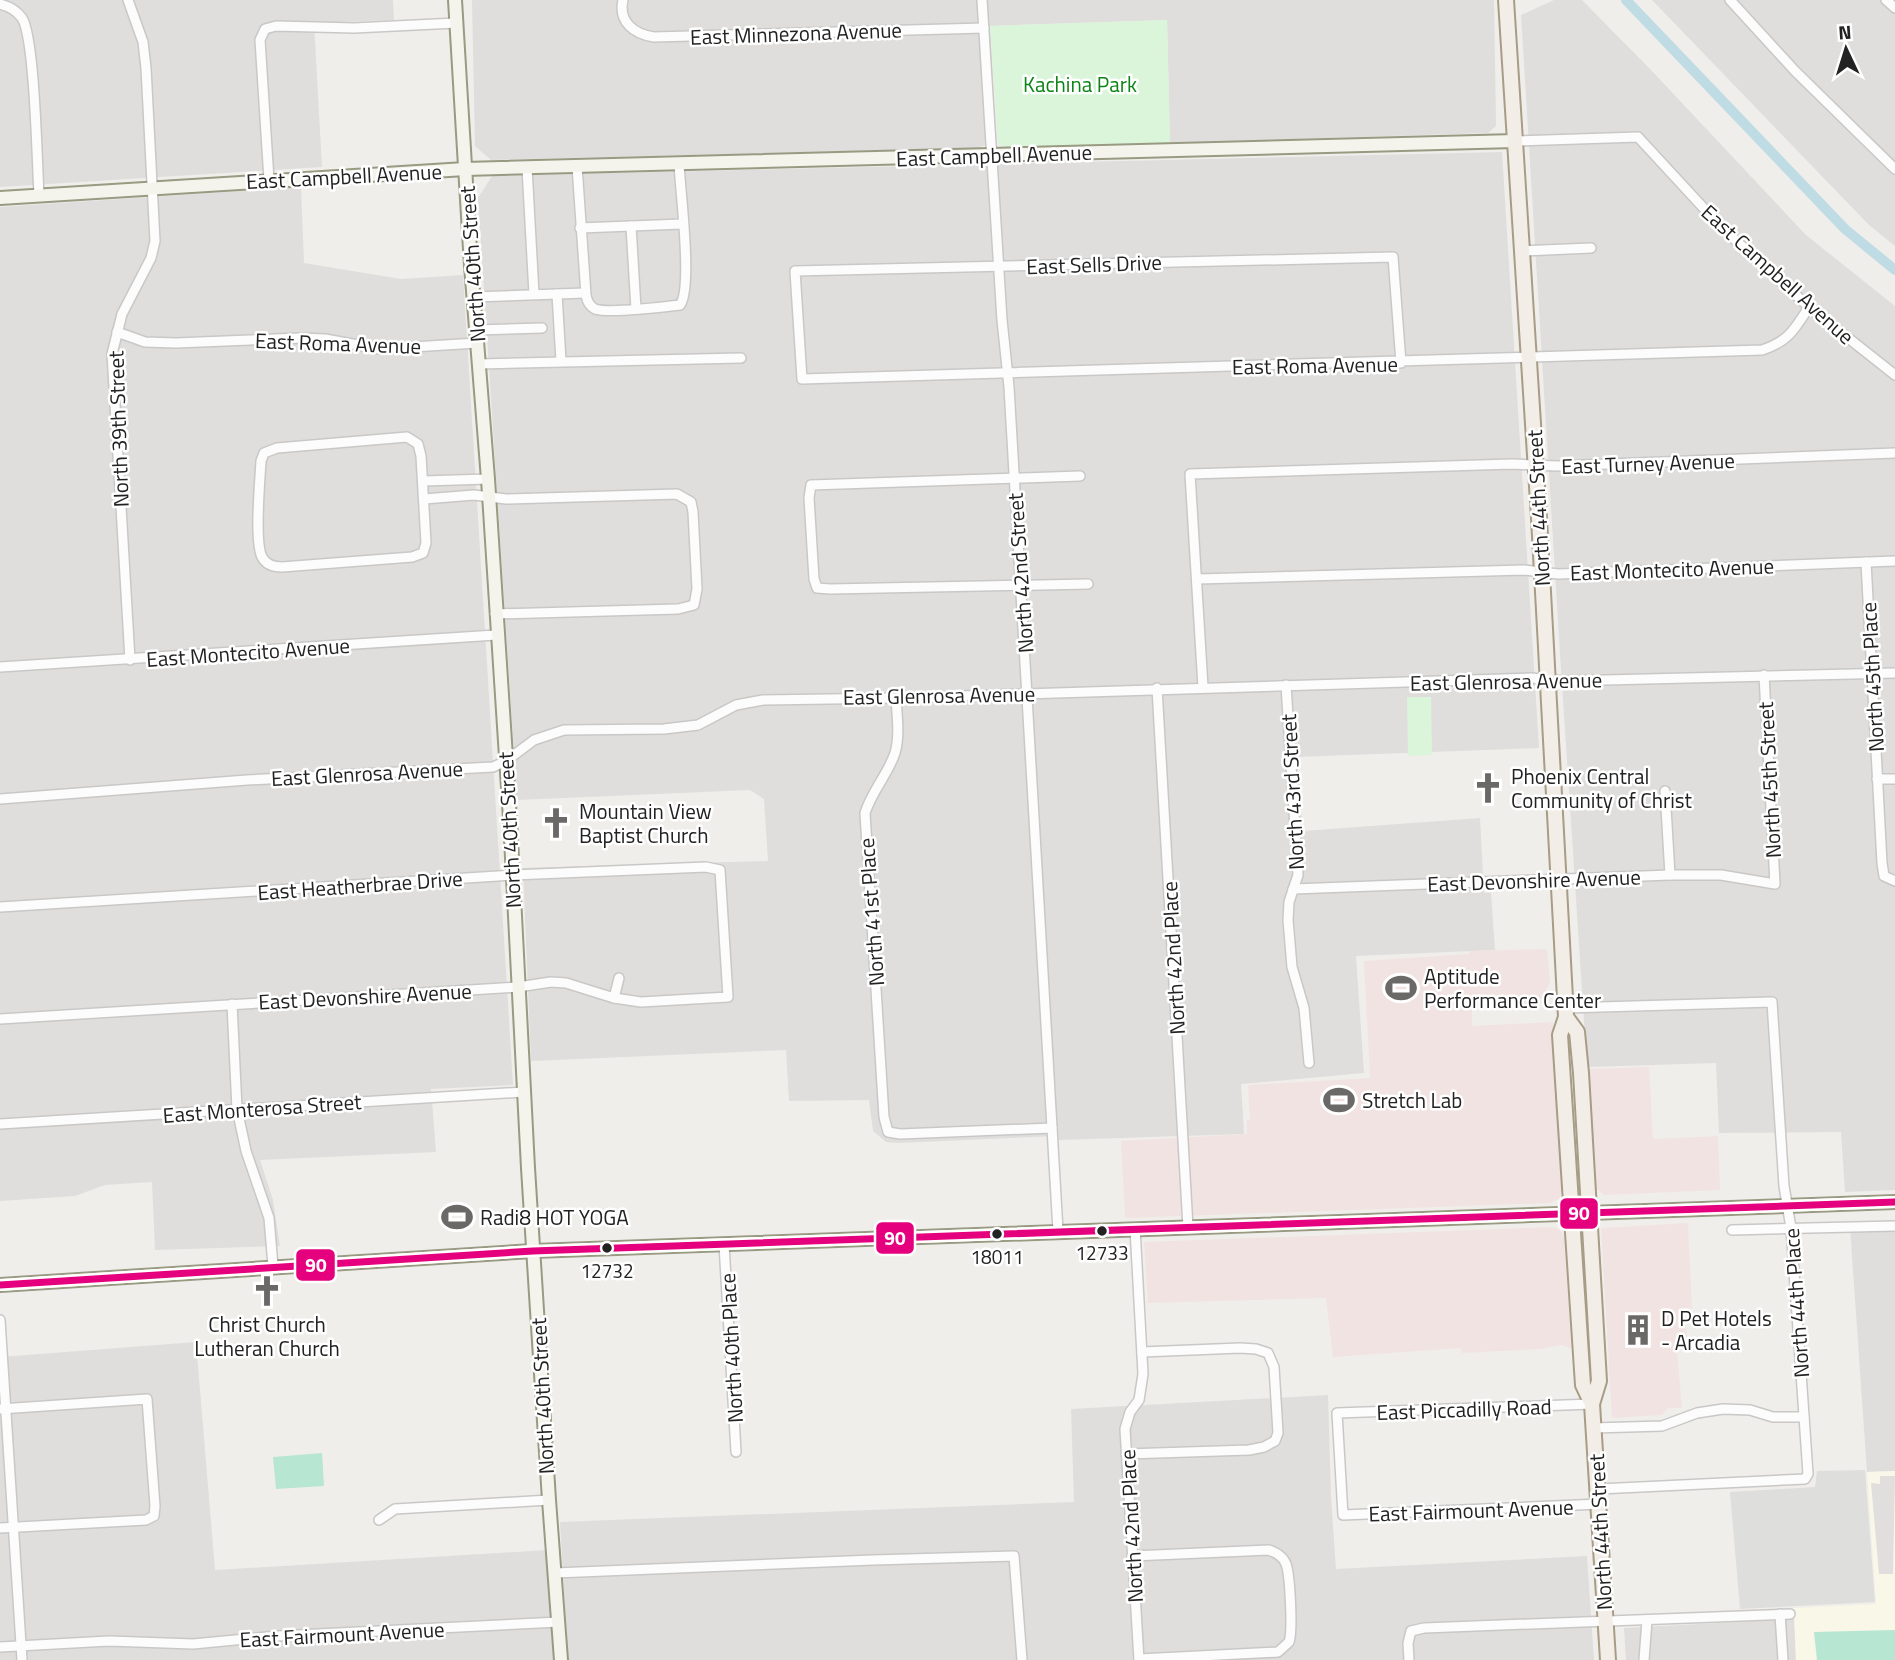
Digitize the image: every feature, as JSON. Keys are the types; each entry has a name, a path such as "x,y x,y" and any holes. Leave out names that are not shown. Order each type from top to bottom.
{"main road":[{"name":"North 40th Street","path":"455,0 506,761 548,1500 561,1660"},
{"name":"North 44th Street","path":"1506,0 1542,571 1566,1012 1560,1035 1583,1385 1592,1404"},
{"name":"East Campbell Avenue","path":"0,198 465,169 1515,141"},
{"name":"North 44th Street","path":"1566,1012 1577,1032 1590,1211 1599,1381 1592,1404 1608,1660"},
{"path":"0,1285 533,1251 1895,1202"}],"street":[{"name":"North 39th Street","path":"128,0 143,42 154,188 155,240 151,258 122,314 112,354 130,660"},
{"name":"East Minnezona Avenue","path":"623,0 621,11 630,27 644,36 654,37 984,28"},
{"name":"North 42nd Street","path":"982,0 1014,478 1058,1231"},
{"path":"1730,0 1796,71 1895,169"},
{"path":"1886,0 1895,8"},
{"path":"0,4 12,8 23,20 28,43 39,195"},
{"path":"270,180 260,40 265,29 276,26 354,28 456,23"},
{"name":"East Campbell Avenue","path":"1515,141 1638,137 1722,228 1809,307 1895,375"},
{"path":"577,166 585,293 588,302 595,309 636,309 680,305 684,299 686,274 679,163"},
{"path":"527,168 534,294"},
{"path":"580,228 682,224"},
{"path":"631,226 636,309"},
{"path":"1521,251 1591,248"},
{"name":"East Sells Drive","path":"802,379 795,271 1393,257 1401,363"},
{"path":"473,297 585,293"},
{"path":"557,294 561,361"},
{"name":"East Roma Avenue","path":"802,379 1762,351 1791,336 1809,307"},
{"name":"East Roma Avenue","path":"117,332 145,342 300,338 325,339 380,349 542,328"},
{"path":"479,364 741,358"},
{"path":"407,437 414,440 420,448 424,499 426,543 423,553 416,557 276,567 261,556 258,513 262,457 277,448 407,437"},
{"name":"East Turney Avenue","path":"1197,579 1191,474 1512,464 1571,466 1895,453"},
{"path":"1080,476 811,485 809,498 817,588 1088,584"},
{"path":"422,481 488,479"},
{"path":"460,480 461,496"},
{"path":"424,499 461,496 506,499 677,494 691,502 697,589 694,605 678,609 495,614"},
{"name":"East Montecito Avenue","path":"1197,579 1524,570 1558,574 1895,561"},
{"name":"North 45th Place","path":"1866,562 1884,876 1895,881"},
{"path":"1197,579 1203,687"},
{"name":"East Montecito Avenue","path":"0,667 496,635"},
{"name":"East Glenrosa Avenue","path":"0,799 247,780 493,767 506,761 534,740 564,730 664,729 698,725 736,705 763,700 1531,678 1547,680 1895,673"},
{"name":"North 45th Street","path":"1764,675 1775,884"},
{"name":"North 43rd Street","path":"1286,685 1298,875 1289,902 1288,920 1292,967 1304,1008 1309,1063"},
{"name":"North 42nd Place","path":"1157,688 1188,1227"},
{"name":"North 41st Place","path":"896,698 895,754 870,798 865,813 884,1117 888,1132 900,1135 1052,1128"},
{"path":"1877,779 1895,779"},
{"path":"1665,792 1670,875"},
{"name":"East Heatherbrae Drive","path":"0,907 513,875 706,867 720,870 728,997"},
{"name":"East Devonshire Avenue","path":"1293,889 1670,875 1721,875 1775,884"},
{"path":"614,998 619,978"},
{"name":"East Devonshire Avenue","path":"0,1019 518,987 551,982 566,983 614,998 641,1002 728,997"},
{"name":"North 44th Place","path":"1566,1012 1772,1002 1791,1228 1808,1474 1805,1479"},
{"path":"232,1004 237,1109 246,1151 269,1217 272,1266"},
{"name":"East Monterosa Street","path":"0,1124 524,1092"},
{"path":"1732,1230 1895,1226"},
{"name":"North 42nd Place","path":"1135,1228 1143,1385 1139,1400 1127,1419 1126,1454 1139,1659"},
{"name":"North 40th Place","path":"724,1244 736,1452"},
{"path":"0,1320 3,1409 22,1660"},
{"path":"1126,1454 1250,1450 1275,1441 1278,1425 1274,1367 1268,1353 1240,1348 1142,1352"},
{"path":"0,1528 146,1520 153,1516 156,1506 147,1399 3,1409"},
{"name":"East Piccadilly Road","path":"1343,1515 1337,1413 1592,1404"},
{"path":"1593,1428 1662,1426 1698,1413 1723,1409 1750,1410 1773,1417 1804,1417"},
{"name":"East Fairmount Avenue","path":"1598,1489 1805,1479"},
{"path":"379,1521 395,1509 548,1500"},
{"name":"East Fairmount Avenue","path":"1343,1515 1600,1504"},
{"path":"1132,1556 1269,1550 1284,1559 1292,1624 1289,1642 1278,1652 1139,1659"},
{"path":"555,1573 1014,1556 1022,1660"},
{"path":"1409,1660 1408,1643 1411,1631 1424,1628 1785,1614 1783,1660"},
{"path":"1644,1660 1647,1620"},
{"name":"East Fairmount Avenue","path":"0,1647 109,1641 193,1644 277,1636 559,1622"}],"shaded area":[{"path":"0,0 393,0 394,20 314,23 322,167 0,187"},
{"path":"472,0 1494,0 1496,126 1488,133 1170,143 1167,20 990,26 996,142 976,148 491,160 475,146"},
{"path":"1554,0 1582,0 1806,235 1895,306 1895,1190 1845,1192 1841,1132 1719,1133 1716,1063 1587,1067 1521,15"},
{"path":"1652,0 1895,0 1895,246 1869,225"},
{"path":"1502,152 1539,748 1296,757 1303,831 1480,818 1484,893 1491,892 1495,950 1356,956 1364,1073 1241,1084 1244,1134 1059,1140 1058,1136 899,1143 886,1142 873,1131 869,1100 789,1101 786,1050 531,1061 523,868 768,861 764,799 750,790 517,800 478,198 492,176"},
{"path":"301,187 304,263 401,279 463,275 513,1085 431,1089 436,1152 260,1160 273,1200 280,1246 155,1250 152,1182 105,1185 75,1196 0,1201 0,207"},
{"path":"1547,949 1550,982 1542,998 1532,1004 1472,1007 1472,1026 1553,1022 1562,1190 1559,1199 1550,1203 1125,1218 1121,1141 1247,1134 1247,1120 1250,1120 1248,1085 1370,1078 1364,961 1469,954 1470,951"},
{"path":"1649,1067 1653,1139 1718,1136 1720,1190 1605,1195 1595,1188 1588,1069"},
{"path":"1688,1223 1692,1308 1683,1310 1688,1340 1676,1340 1682,1408 1668,1408 1662,1415 1612,1418 1601,1228"},
{"path":"1895,1225 1895,1471 1867,1472 1850,1227"},
{"path":"1554,1227 1561,1231 1564,1237 1571,1348 1561,1345 1541,1349 1462,1353 1461,1348 1333,1357 1326,1298 1148,1303 1144,1242"},
{"path":"196,1342 215,1570 548,1550 555,1660 0,1660 0,1357"},
{"path":"1328,1395 1336,1569 1587,1556 1594,1660 568,1660 560,1522 1074,1502 1071,1409"},
{"path":"1865,1470 1875,1602 1740,1609 1730,1492 1815,1487 1817,1471"},
{"path":"1895,1471 1895,1660 1796,1660 1794,1608 1876,1604 1867,1472"},
{"path":"1880,1476 1895,1476 1893,1574 1879,1574 1871,1483 1880,1484"},
{"path":"1794,1619 1796,1660 1626,1660 1624,1628"}],"green space":[{"name":"Kachina Park","path":"1167,20 1170,143 1006,147 998,144 990,26"},
{"path":"1407,697 1431,697 1432,755 1408,756"},
{"path":"322,1453 324,1486 276,1489 273,1457"},
{"path":"1895,1630 1895,1660 1817,1660 1814,1632"}],"waterway":[{"path":"1626,0 1845,229 1895,270"}],"transit line":[{"name":"90","path":"0,1285 533,1251 1895,1202"}],"place":[{"name":"Phoenix Central Community of Christ","path":"1488,788"},
{"name":"Mountain View Baptist Church","path":"556,823"},
{"name":"Aptitude Performance Center","path":"1401,988"},
{"name":"Stretch Lab","path":"1339,1100"},
{"name":"Radi8 HOT YOGA","path":"457,1217"},
{"name":"12733","path":"1102,1231"},
{"name":"18011","path":"997,1234"},
{"name":"12732","path":"607,1248"},
{"name":"Christ Church Lutheran Church","path":"267,1291"},
{"name":"D Pet Hotels - Arcadia","path":"1638,1330"}]}
